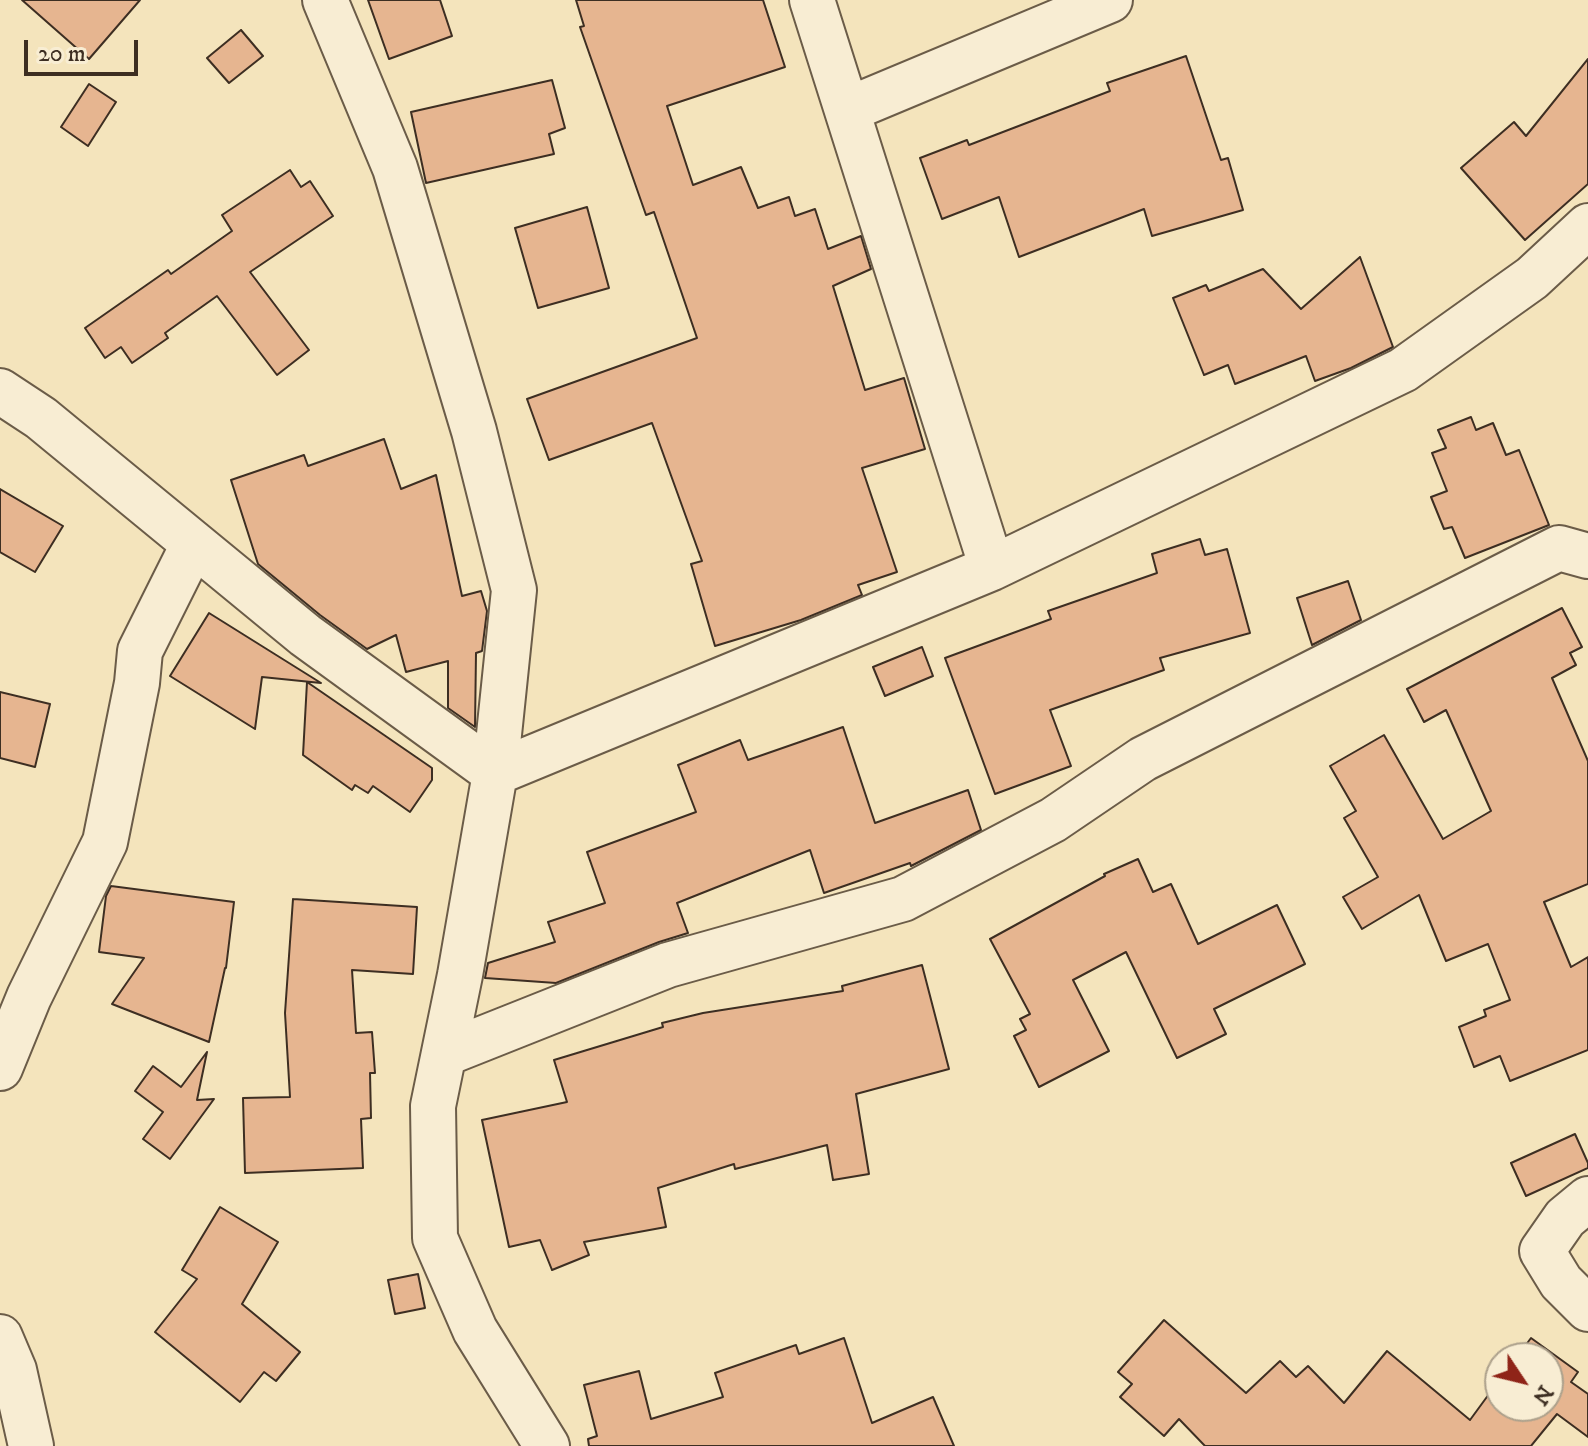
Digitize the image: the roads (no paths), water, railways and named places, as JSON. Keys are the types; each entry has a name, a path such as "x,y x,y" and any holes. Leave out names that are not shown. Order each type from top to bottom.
{"street":[{"path":"325,0 395,168 474,431 514,590 495,773 460,975 433,1106 435,1238 475,1330 547,1446"},
{"path":"812,0 992,568"},
{"path":"847,110 1110,0"},
{"path":"495,773 992,568 1403,370 1532,278 1588,226"},
{"path":"0,391 41,418 305,635 495,773"},
{"path":"0,1068 29,997 105,842 137,683 140,651 193,545"},
{"path":"444,1054 668,965 903,899 1053,820 1143,759 1559,548 1588,556"},
{"path":"1588,1199 1565,1218 1542,1251 1561,1282 1588,1309"},
{"path":"0,1337 14,1370 31,1446"}]}
